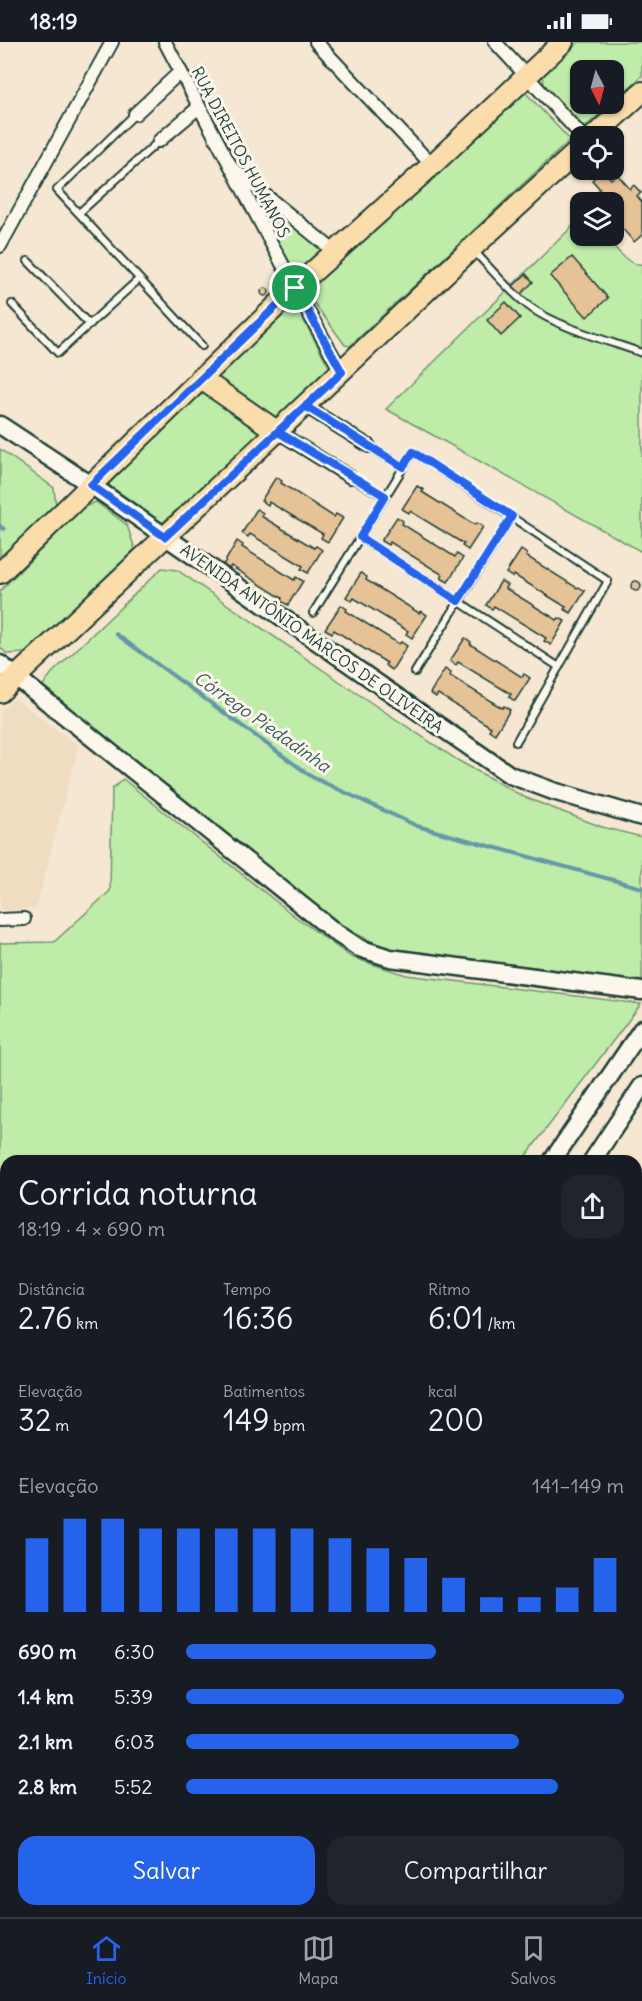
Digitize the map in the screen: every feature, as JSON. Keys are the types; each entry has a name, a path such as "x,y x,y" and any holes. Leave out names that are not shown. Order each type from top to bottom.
{"main road":[{"path":"0,573 295,288 432,165 563,42"},
{"path":"605,126 642,92"},
{"path":"0,692 570,158"},
{"path":"201,378 278,432"},
{"name":"AVENIDA ANTÔNIO MARCOS DE OLIVEIRA","path":"0,425 91,485 510,775 554,791 642,817"},
{"path":"0,664 335,932 359,948 390,958 642,991"},
{"path":"556,1155 642,1029"},
{"path":"596,1155 642,1086"}],"street":[{"path":"0,246 112,42"},
{"name":"RUA DIREITOS HUMANOS","path":"165,42 229,166 342,372"},
{"path":"316,42 432,165"},
{"path":"495,42 573,126"},
{"path":"135,114 180,72"},
{"path":"159,141 199,107"},
{"path":"229,166 334,252"},
{"path":"305,406 369,446"},
{"path":"278,432 350,477"},
{"path":"0,920 24,919"}],"lane":[{"path":"135,114 57,190 202,346"},
{"path":"79,213 159,141"},
{"path":"472,248 531,308 554,321 642,353"},
{"path":"28,261 90,325"},
{"path":"12,304 58,353 140,279"},
{"path":"369,446 403,467"},
{"path":"313,613 413,452 608,581 516,742"},
{"path":"350,477 385,496"},
{"path":"415,672 512,516"},
{"path":"360,537 559,667"}],"shaded area":[{"path":"15,698 78,746 36,909 0,910 0,711"}],"green space":[{"path":"579,42 642,42 642,76 624,92 624,60 570,60 570,113 544,85 543,75"},
{"path":"525,92 570,140 350,346 345,345 314,303 310,292 312,283"},
{"path":"571,114 600,114 586,126 582,126"},
{"path":"245,185 325,252 296,280"},
{"path":"570,229 570,246 614,246 626,259 642,264 642,552 386,409"},
{"path":"287,312 300,314 332,372 283,416 270,417 221,384 218,375"},
{"path":"204,394 255,422 263,431 159,526 112,494 109,484 192,397"},
{"path":"0,449 54,488 56,506 0,558"},
{"path":"96,502 127,525 135,549 27,653 7,654 0,647 0,591 82,508"},
{"path":"162,568 177,570 459,761 524,797 602,827 642,837 642,983 550,969 390,950 346,929 41,688 52,673"},
{"path":"123,779 293,915 351,957 406,975 641,1004 527,1155 0,1155 0,943 54,942 110,891 112,789"}],"building":[{"path":"592,180 622,180 630,189 634,185 641,193 637,196 642,202 642,235 634,242 624,230 624,192 597,192 600,189"},
{"path":"572,257 608,298 587,317 550,276"},
{"path":"526,274 533,282 520,295 512,287"},
{"path":"265,288 269,292 265,296 261,292"},
{"path":"506,302 520,318 501,336 487,320"},
{"path":"276,477 282,481 281,483 334,517 336,514 343,518 328,542 321,538 323,534 269,502 268,505 261,501"},
{"path":"417,486 424,490 422,492 475,525 477,523 483,527 468,550 462,546 464,544 410,511 409,513 402,509"},
{"path":"257,509 263,513 261,516 314,548 316,546 322,550 308,573 301,569 303,566 250,534 248,537 242,533"},
{"path":"397,517 403,521 402,524 455,557 457,554 463,558 448,582 441,578 443,575 390,542 388,545 381,541"},
{"path":"237,541 243,545 242,547 294,580 296,577 303,581 288,605 281,601 282,598 231,566 229,569 223,565"},
{"path":"521,550 527,554 526,556 585,591 571,613 564,609 566,607 514,575 512,577 506,573"},
{"path":"361,573 367,577 366,580 419,613 421,611 427,615 412,638 406,634 408,631 354,598 352,601 346,597"},
{"path":"501,581 507,585 505,588 557,620 559,618 565,621 551,645 544,641 546,638 494,606 492,609 486,605"},
{"path":"636,581 640,582 640,590 636,591 632,590 631,586 632,582"},
{"path":"341,605 347,609 346,611 399,644 401,642 407,646 392,670 385,665 387,663 334,630 332,633 325,629"},
{"path":"465,638 471,642 470,644 522,677 524,674 530,678 515,701 509,697 511,694 458,662 456,665 450,661"},
{"path":"445,669 451,673 450,676 502,708 504,706 510,710 495,734 489,730 491,727 438,694 436,697 430,693"}],"waterway":[{"name":"Córrego Piedadinha","path":"0,526 4,529"},
{"name":"Córrego Piedadinha","path":"116,634 312,777 417,826 642,888"}],"route":[{"path":"295,288 91,485 165,537 305,406 403,467 413,452 512,516 458,601 360,537 385,496 278,432 305,406 342,372 295,288"}]}
